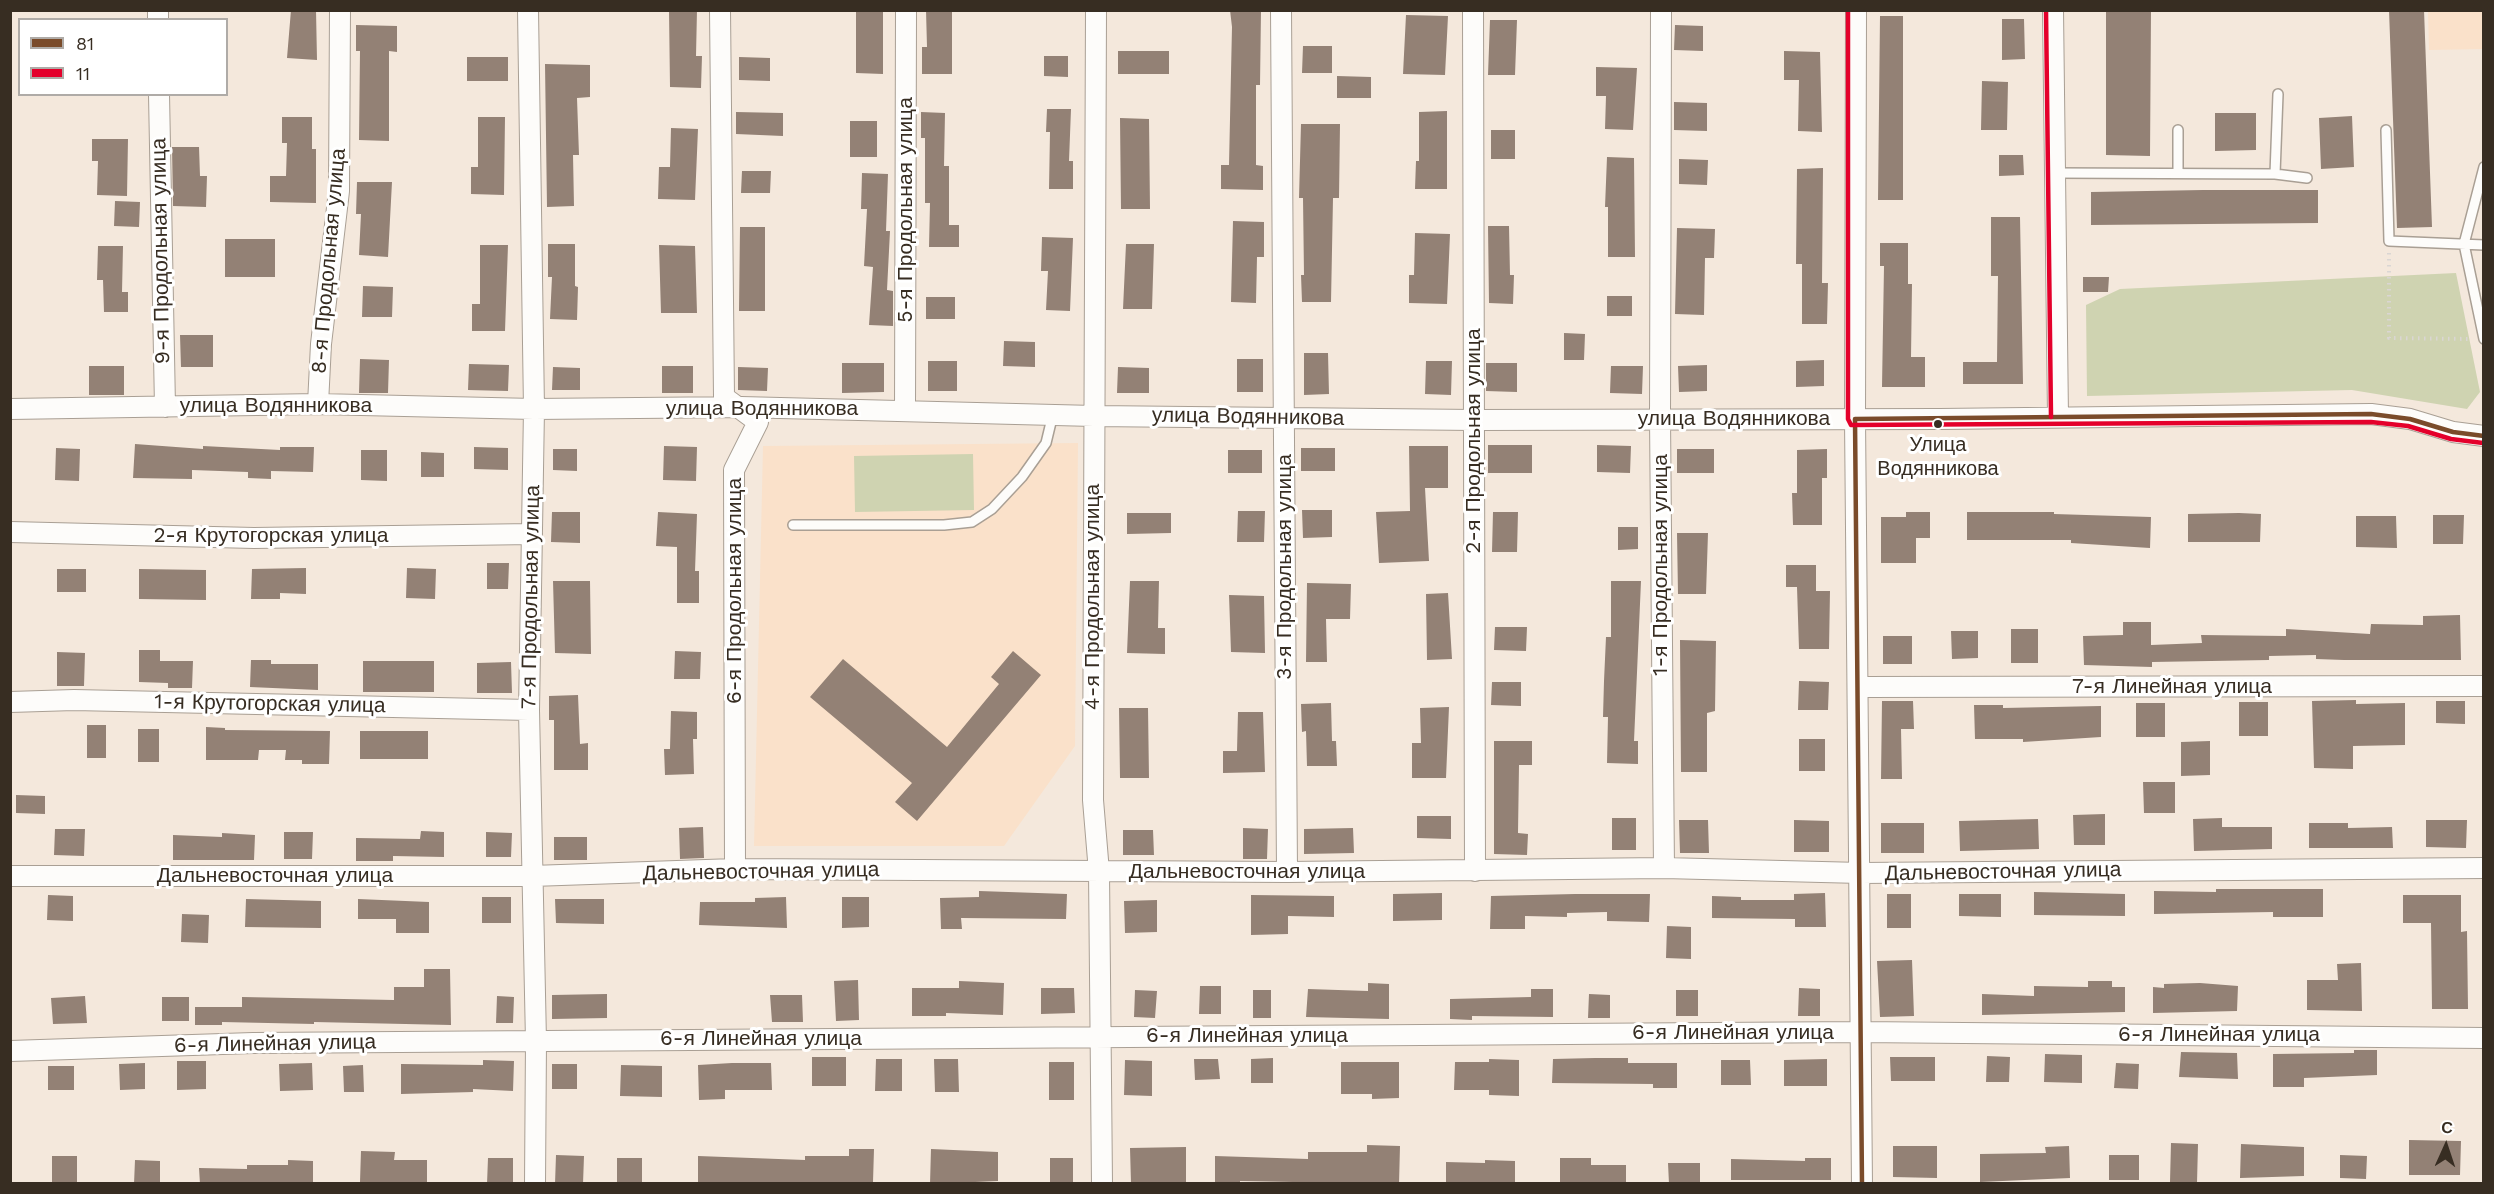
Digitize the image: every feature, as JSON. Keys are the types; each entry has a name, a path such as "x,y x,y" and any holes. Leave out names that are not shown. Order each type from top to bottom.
{"street":[{"name":"8-я Продольная улица","path":"318,404 321,344 339,191 340,10"},
{"name":"7-я Продольная улица","path":"528,10 534,409 529,710 536,1041 535,1184"},
{"name":"6-я Продольная улица","path":"720,10 724,397 741,407 758,422 734,470 735,869"},
{"name":"5-я Продольная улица","path":"905,410 906,10"},
{"name":"4-я Продольная улица","path":"1096,10 1093,800 1099,872 1102,1184"},
{"name":"3-я Продольная улица","path":"1281,10 1287,872"},
{"name":"2-я Продольная улица","path":"1473,10 1475,871"},
{"name":"1-я Продольная улица","path":"1660,10 1660,418 1664,868"},
{"path":"1856,10 1855,419 1860,687 1862,1184"},
{"path":"2053,10 2058,417"},
{"name":"9-я Продольная улица","path":"159,96 165,407"},
{"name":"улица Водянникова","path":"10,409 318,404 534,409 741,407 1094,416 1474,420 2371,414 2410,419 2453,432 2484,436"},
{"name":"2-я Крутогорская улица","path":"10,532 254,538 532,534"},
{"name":"7-я Линейная улица","path":"1860,687 2484,686"},
{"name":"1-я Крутогорская улица","path":"10,702 74,700 529,710"},
{"name":"Дальневосточная улица","path":"10,876 532,876 735,869 1287,872 1664,868 1861,873 2484,867"},
{"name":"6-я Линейная улица","path":"10,1051 253,1043 1860,1032 2484,1038"}],"lane":[{"path":"2275,174 2278,94"},
{"path":"2178,130 2178,173"},
{"path":"2386,130 2389,241 2484,245"},
{"path":"2483,339 2464,244 2484,167"},
{"path":"2055,173 2275,174 2307,178"},
{"path":"794,525 944,525 972,522 992,509 1022,477 1046,443 1053,414"}],"path":[{"path":"2389,241 2389,338 2483,339"}],"shaded area":[{"path":"2428,11 2483,11 2483,49 2429,50"},
{"path":"1078,443 1075,746 1004,846 754,846 763,446"}],"green space":[{"path":"2456,273 2480,392 2467,409 2352,390 2087,396 2086,305 2120,289"},
{"path":"973,454 974,510 855,512 854,456"}],"building":[{"path":"291,10 316,10 317,60 287,58"},
{"path":"669,10 697,10 696,56 702,56 701,88 670,87"},
{"path":"856,10 883,10 883,74 856,73"},
{"path":"926,10 952,10 952,74 922,74 922,47 927,47"},
{"path":"1230,10 1261,10 1260,85 1256,85 1256,165 1263,166 1263,190 1221,189 1221,165 1229,165 1232,27"},
{"path":"2106,10 2151,10 2150,156 2106,155"},
{"path":"2389,10 2424,10 2432,227 2397,228"},
{"path":"1406,15 1448,16 1445,75 1403,74"},
{"path":"1880,16 1903,16 1903,200 1878,200"},
{"path":"2002,19 2024,19 2025,59 2002,60"},
{"path":"1490,20 1517,20 1515,75 1488,75"},
{"path":"356,25 397,26 397,52 389,51 389,141 359,140 360,51 356,51"},
{"path":"1675,25 1703,26 1703,51 1674,50"},
{"path":"1303,46 1332,46 1332,73 1302,73"},
{"path":"1118,51 1169,51 1169,74 1118,74"},
{"path":"1784,51 1820,52 1822,132 1798,131 1799,80 1784,80"},
{"path":"1044,56 1068,56 1068,77 1044,76"},
{"path":"467,57 508,57 508,81 467,81"},
{"path":"739,57 770,58 770,81 739,80"},
{"path":"545,64 590,65 590,97 577,98 579,155 573,155 574,206 547,207"},
{"path":"1596,67 1637,68 1633,130 1605,129 1606,96 1596,96"},
{"path":"1337,76 1371,77 1371,98 1337,98"},
{"path":"1982,81 2008,82 2007,130 1981,130"},
{"path":"1674,102 1707,103 1707,131 1674,130"},
{"path":"1047,109 1071,109 1069,161 1073,161 1073,189 1049,189 1050,132 1046,132"},
{"path":"1447,111 1447,189 1415,189 1416,161 1419,161 1419,112"},
{"path":"736,112 783,113 783,136 736,134"},
{"path":"921,112 945,113 944,166 949,166 949,225 959,225 959,247 929,247 930,203 925,203 925,138 921,138"},
{"path":"2215,113 2256,113 2256,150 2215,151"},
{"path":"2352,116 2354,167 2321,169 2319,118"},
{"path":"282,117 312,117 312,149 316,149 316,203 270,202 270,176 286,176 287,143 282,143"},
{"path":"478,117 505,117 504,195 471,194 471,167 478,167"},
{"path":"1120,118 1149,119 1150,209 1121,209"},
{"path":"850,121 877,121 877,157 850,157"},
{"path":"1301,124 1340,124 1339,198 1333,198 1331,302 1302,302 1303,198 1299,198"},
{"path":"671,128 698,129 695,200 658,199 659,167 670,167"},
{"path":"1491,130 1515,130 1515,159 1491,159"},
{"path":"92,139 128,139 127,196 97,195 98,161 92,161"},
{"path":"172,147 199,147 200,176 207,176 206,207 173,206"},
{"path":"1999,155 2023,155 2024,175 1999,176"},
{"path":"1607,157 1634,158 1635,257 1608,257 1608,207 1605,207"},
{"path":"1679,159 1708,160 1707,185 1679,184"},
{"path":"1823,168 1822,283 1828,283 1827,324 1802,324 1802,264 1796,264 1797,169"},
{"path":"742,171 771,171 770,193 741,193"},
{"path":"862,173 888,174 886,231 890,231 887,290 893,291 893,326 869,325 873,267 864,266 867,209 861,209"},
{"path":"357,182 392,182 388,257 359,255 361,214 356,214"},
{"path":"2318,190 2318,223 2091,225 2091,192"},
{"path":"115,201 140,202 139,227 114,226"},
{"path":"1991,217 2020,217 2023,384 1963,384 1963,362 1997,362 1998,276 1991,276"},
{"path":"1233,221 1264,222 1264,257 1257,257 1256,303 1231,302"},
{"path":"1488,226 1509,226 1510,275 1514,275 1513,304 1489,303"},
{"path":"740,227 765,227 765,311 739,311"},
{"path":"1677,228 1715,229 1714,258 1705,258 1704,315 1675,314"},
{"path":"1415,233 1450,234 1447,304 1409,303 1409,275 1414,275"},
{"path":"1042,237 1073,238 1070,311 1046,310 1048,271 1041,271"},
{"path":"225,239 275,239 275,277 225,277"},
{"path":"1880,243 1908,243 1908,284 1912,284 1911,357 1925,357 1925,387 1882,387 1884,266 1880,266"},
{"path":"548,244 575,244 575,286 578,287 577,320 550,319 552,277 548,277"},
{"path":"1126,244 1154,244 1152,309 1123,309"},
{"path":"480,245 508,245 505,331 472,331 472,304 480,304"},
{"path":"659,245 695,246 697,313 661,313"},
{"path":"98,246 123,246 122,292 128,292 128,312 104,312 103,280 97,280"},
{"path":"2083,277 2109,277 2108,292 2083,292"},
{"path":"363,286 393,287 392,317 362,317"},
{"path":"1607,296 1632,296 1632,316 1607,316"},
{"path":"926,297 955,297 955,319 926,319"},
{"path":"1564,333 1585,334 1584,360 1564,360"},
{"path":"180,335 213,335 213,367 181,367"},
{"path":"1004,341 1035,342 1035,367 1003,366"},
{"path":"1304,353 1328,353 1329,394 1304,395"},
{"path":"360,359 389,360 388,393 359,393"},
{"path":"1237,359 1263,359 1263,392 1237,392"},
{"path":"1824,360 1824,386 1796,387 1796,361"},
{"path":"928,361 957,361 957,391 928,391"},
{"path":"1426,361 1452,361 1451,395 1425,394"},
{"path":"842,363 884,363 884,392 842,393"},
{"path":"1486,363 1517,363 1517,392 1486,391"},
{"path":"469,364 509,365 508,391 468,390"},
{"path":"1707,365 1707,391 1679,392 1678,366"},
{"path":"89,366 124,366 124,395 89,395"},
{"path":"662,366 693,366 693,393 662,393"},
{"path":"1611,366 1643,366 1642,394 1610,393"},
{"path":"553,367 580,368 580,390 552,390"},
{"path":"738,367 768,368 767,391 738,390"},
{"path":"1118,367 1149,368 1149,393 1117,393"},
{"path":"135,444 203,449 203,446 280,450 280,447 314,447 313,472 271,471 271,479 248,478 248,472 192,470 192,479 133,478"},
{"path":"1488,445 1532,445 1532,473 1488,473"},
{"path":"1597,445 1631,446 1630,473 1597,472"},
{"path":"664,446 697,447 696,481 663,480"},
{"path":"1409,446 1448,446 1448,488 1425,488 1429,561 1379,563 1376,512 1410,511"},
{"path":"474,447 508,448 508,470 474,469"},
{"path":"56,448 80,449 79,481 55,480"},
{"path":"1301,448 1335,448 1335,471 1301,471"},
{"path":"553,449 577,449 577,471 553,470"},
{"path":"1677,449 1714,449 1714,473 1677,473"},
{"path":"1827,449 1827,478 1822,478 1822,525 1793,525 1792,493 1797,493 1797,450"},
{"path":"361,450 387,450 387,481 361,480"},
{"path":"1228,450 1262,450 1262,473 1228,473"},
{"path":"421,452 444,453 444,477 421,477"},
{"path":"1302,510 1332,510 1332,537 1303,538"},
{"path":"1238,511 1265,511 1264,542 1237,542"},
{"path":"552,512 580,512 580,543 551,542"},
{"path":"658,512 697,514 695,571 699,571 699,603 677,603 677,547 656,546"},
{"path":"1493,512 1518,512 1517,552 1492,552"},
{"path":"1906,512 1930,512 1930,538 1916,538 1916,563 1881,563 1881,517 1906,517"},
{"path":"1967,512 2054,512 2054,514 2151,517 2150,548 2071,543 2071,540 1967,540"},
{"path":"1127,513 1171,513 1171,533 1127,534"},
{"path":"2188,514 2261,514 2260,542 2188,542"},
{"path":"2433,515 2464,515 2463,544 2433,544"},
{"path":"2356,516 2396,516 2397,548 2356,547"},
{"path":"1618,527 1638,527 1638,549 1618,550"},
{"path":"1677,533 1708,533 1706,594 1678,594"},
{"path":"487,563 509,563 508,589 487,589"},
{"path":"1786,565 1816,565 1816,591 1830,591 1829,649 1799,649 1797,587 1786,587"},
{"path":"306,568 306,594 280,593 280,599 251,599 252,569"},
{"path":"407,568 436,569 435,599 406,598"},
{"path":"57,569 86,569 86,592 57,592"},
{"path":"139,569 206,570 206,600 139,599"},
{"path":"553,581 590,581 591,654 555,653"},
{"path":"1130,581 1159,581 1158,628 1165,628 1165,654 1127,653"},
{"path":"1611,581 1641,581 1634,741 1638,741 1638,764 1607,763 1608,717 1603,717 1606,637 1611,637"},
{"path":"1307,583 1351,584 1350,619 1326,619 1327,662 1306,662"},
{"path":"1448,593 1452,659 1427,660 1426,594"},
{"path":"1229,595 1264,596 1265,653 1231,652"},
{"path":"2460,615 2461,660 2344,660 2316,659 2316,655 2269,656 2269,660 2152,662 2152,667 2084,665 2083,636 2123,635 2123,622 2151,622 2151,645 2202,643 2201,635 2286,636 2286,629 2370,634 2371,624 2423,625 2423,616"},
{"path":"1495,627 1527,627 1526,651 1494,650"},
{"path":"2011,629 2038,629 2038,663 2011,663"},
{"path":"1951,631 1978,631 1978,658 1952,659"},
{"path":"1883,636 1912,636 1912,664 1883,664"},
{"path":"1680,640 1716,641 1715,711 1707,713 1707,772 1681,772"},
{"path":"139,650 160,650 160,661 193,661 192,688 168,688 168,683 139,682"},
{"path":"675,651 701,652 700,679 674,679"},
{"path":"1013,651 1041,675 917,821 895,802 912,783 810,697 843,659 947,747 999,684 991,677"},
{"path":"57,652 85,653 84,686 57,686"},
{"path":"251,660 271,660 271,664 318,664 318,690 250,687"},
{"path":"363,661 434,661 434,692 363,692"},
{"path":"511,662 512,693 477,693 477,663"},
{"path":"1799,681 1829,682 1828,710 1798,710"},
{"path":"1492,682 1521,682 1521,706 1491,705"},
{"path":"578,695 580,744 588,743 588,770 554,770 554,720 549,720 549,696"},
{"path":"2356,700 2356,704 2405,703 2405,745 2353,746 2353,769 2314,768 2312,701"},
{"path":"1882,701 1913,701 1914,729 1901,729 1902,779 1881,779"},
{"path":"2436,701 2465,701 2465,724 2436,723"},
{"path":"2239,702 2268,702 2268,736 2239,736"},
{"path":"1331,703 1332,741 1336,741 1337,766 1307,766 1306,731 1302,732 1301,704"},
{"path":"2136,703 2165,703 2165,737 2136,737"},
{"path":"1974,705 2003,705 2003,708 2101,706 2101,737 2023,742 2023,739 1975,739"},
{"path":"1449,707 1446,778 1412,778 1412,743 1421,743 1420,708"},
{"path":"1119,708 1148,708 1149,778 1120,778"},
{"path":"671,711 697,712 697,739 693,739 694,774 665,775 664,749 670,749"},
{"path":"1238,712 1263,712 1265,772 1223,773 1223,751 1237,751"},
{"path":"87,725 106,725 106,758 87,758"},
{"path":"206,727 225,728 225,730 330,731 329,764 302,764 302,760 285,760 286,750 259,750 258,760 206,760"},
{"path":"138,729 159,729 159,762 138,762"},
{"path":"360,731 428,731 428,759 360,759"},
{"path":"1799,739 1825,739 1825,771 1799,771"},
{"path":"1494,741 1532,741 1532,765 1519,765 1518,833 1528,834 1527,855 1494,854"},
{"path":"2210,741 2210,775 2181,776 2181,742"},
{"path":"2143,782 2175,782 2175,813 2144,813"},
{"path":"16,795 45,796 45,814 16,813"},
{"path":"2105,814 2105,845 2074,845 2073,815"},
{"path":"1417,816 1451,816 1451,839 1417,838"},
{"path":"1612,818 1636,818 1636,850 1612,850"},
{"path":"2222,818 2222,827 2272,827 2272,849 2194,851 2193,819"},
{"path":"2038,819 2039,849 1960,851 1959,821"},
{"path":"1679,820 1708,820 1709,853 1680,853"},
{"path":"1794,820 1829,821 1829,852 1794,852"},
{"path":"2426,820 2467,820 2466,848 2426,847"},
{"path":"1881,823 1924,823 1924,853 1881,853"},
{"path":"2309,823 2348,823 2348,828 2392,827 2393,848 2309,848"},
{"path":"703,827 704,858 680,859 679,828"},
{"path":"1243,828 1268,829 1267,859 1243,859"},
{"path":"1353,828 1354,853 1304,854 1304,829"},
{"path":"55,829 85,829 84,856 54,855"},
{"path":"1123,830 1153,830 1154,855 1123,855"},
{"path":"421,831 444,832 444,857 393,856 393,861 356,861 356,838 420,839"},
{"path":"284,832 313,832 312,859 284,859"},
{"path":"486,832 512,833 511,857 486,857"},
{"path":"222,833 255,835 254,860 173,860 173,835 222,837"},
{"path":"554,837 587,837 587,860 554,860"},
{"path":"2216,889 2323,889 2323,917 2273,917 2273,912 2154,914 2154,891 2216,892"},
{"path":"979,891 1067,894 1066,919 961,918 962,929 941,929 940,898 979,897"},
{"path":"2034,892 2125,894 2125,916 2034,915"},
{"path":"1442,893 1442,920 1393,921 1393,894"},
{"path":"1825,893 1826,927 1795,927 1795,919 1712,918 1712,896 1741,897 1741,900 1794,900 1794,894"},
{"path":"1650,894 1649,922 1607,921 1607,912 1567,913 1567,917 1525,916 1525,929 1490,929 1491,896"},
{"path":"1887,894 1911,894 1911,928 1887,928"},
{"path":"1959,894 2001,894 2001,917 1959,916"},
{"path":"48,895 73,896 73,921 47,920"},
{"path":"1251,895 1334,896 1334,917 1288,916 1288,934 1251,935"},
{"path":"2403,895 2461,895 2461,932 2467,931 2468,1009 2432,1009 2431,923 2403,923"},
{"path":"482,897 511,897 511,923 482,923"},
{"path":"786,897 787,928 699,925 700,902 755,902 755,898"},
{"path":"842,897 869,897 869,927 842,928"},
{"path":"246,899 321,901 321,928 245,927"},
{"path":"358,899 429,902 429,933 396,933 396,919 358,919"},
{"path":"555,899 604,899 604,924 556,923"},
{"path":"1157,900 1157,932 1125,933 1124,901"},
{"path":"182,914 209,915 208,943 181,942"},
{"path":"1667,926 1691,927 1691,959 1666,958"},
{"path":"1912,960 1914,1016 1880,1017 1877,961"},
{"path":"2361,963 2362,1011 2307,1010 2307,980 2338,980 2337,964"},
{"path":"424,969 450,969 451,1025 222,1022 222,1025 195,1025 195,1007 242,1007 242,997 394,1000 394,987 424,987"},
{"path":"858,980 859,1020 836,1021 834,981"},
{"path":"959,981 1004,983 1003,1015 946,1013 946,1016 912,1016 912,988 959,988"},
{"path":"2088,981 2112,981 2112,987 2125,987 2125,1012 1982,1015 1982,994 2034,996 2034,986 2088,987"},
{"path":"1368,983 1389,984 1389,1019 1306,1017 1308,989 1368,991"},
{"path":"2200,983 2238,986 2237,1011 2153,1013 2153,987 2164,988 2164,984"},
{"path":"1200,986 1221,986 1221,1014 1199,1014"},
{"path":"1041,988 1074,988 1075,1013 1041,1014"},
{"path":"1799,988 1820,989 1820,1016 1798,1016"},
{"path":"1531,989 1553,989 1553,1017 1472,1016 1472,1020 1450,1019 1450,999 1531,997"},
{"path":"1135,990 1157,991 1155,1018 1134,1017"},
{"path":"1253,990 1271,990 1271,1018 1253,1018"},
{"path":"1676,990 1698,990 1698,1016 1676,1016"},
{"path":"607,994 607,1018 552,1019 552,995"},
{"path":"1589,994 1610,995 1610,1018 1588,1018"},
{"path":"770,995 802,995 803,1022 772,1022"},
{"path":"85,996 87,1023 53,1024 51,998"},
{"path":"497,996 514,997 513,1023 496,1023"},
{"path":"162,997 189,997 189,1021 162,1021"},
{"path":"2354,1050 2377,1050 2377,1075 2304,1078 2304,1087 2273,1087 2273,1054 2354,1053"},
{"path":"2181,1052 2237,1053 2238,1079 2179,1077"},
{"path":"2045,1054 2082,1055 2082,1083 2044,1082"},
{"path":"1987,1056 2010,1057 2009,1082 1986,1082"},
{"path":"812,1057 846,1057 846,1086 812,1086"},
{"path":"1890,1057 1935,1057 1935,1081 1891,1081"},
{"path":"1273,1058 1273,1083 1251,1083 1251,1059"},
{"path":"1628,1058 1628,1063 1677,1063 1677,1088 1653,1088 1653,1084 1552,1083 1553,1059"},
{"path":"876,1059 902,1059 902,1091 875,1091"},
{"path":"934,1059 958,1059 959,1092 935,1092"},
{"path":"1194,1059 1218,1059 1220,1079 1195,1080"},
{"path":"1489,1059 1519,1060 1519,1096 1489,1095 1489,1090 1454,1090 1455,1062 1489,1062"},
{"path":"1827,1059 1827,1086 1784,1086 1784,1060"},
{"path":"483,1060 514,1061 513,1091 473,1089 473,1092 401,1094 401,1064 483,1065"},
{"path":"1125,1060 1152,1061 1152,1096 1124,1095"},
{"path":"1721,1060 1750,1060 1751,1085 1721,1085"},
{"path":"177,1061 206,1061 206,1089 177,1090"},
{"path":"1049,1062 1074,1062 1074,1100 1049,1100"},
{"path":"1341,1062 1399,1062 1399,1098 1372,1099 1372,1094 1341,1094"},
{"path":"145,1063 145,1089 120,1090 119,1064"},
{"path":"312,1063 313,1090 280,1091 279,1064"},
{"path":"771,1063 772,1090 725,1090 725,1099 699,1100 698,1065"},
{"path":"2116,1063 2139,1064 2138,1089 2114,1088"},
{"path":"552,1064 577,1064 577,1089 552,1089"},
{"path":"363,1065 364,1092 344,1092 343,1066"},
{"path":"621,1065 662,1066 662,1097 620,1096"},
{"path":"48,1066 74,1066 74,1090 48,1090"},
{"path":"2409,1140 2461,1141 2460,1175 2409,1175"},
{"path":"2171,1143 2198,1144 2197,1183 2170,1182"},
{"path":"2241,1144 2304,1147 2304,1176 2240,1178"},
{"path":"1367,1145 1400,1146 1399,1184 1240,1181 1240,1184 1215,1184 1215,1156 1308,1159 1308,1152 1367,1152"},
{"path":"1893,1146 1937,1146 1937,1178 1893,1177"},
{"path":"2069,1146 2070,1178 1980,1182 1980,1154 2046,1153 2045,1147"},
{"path":"1186,1147 1186,1182 1131,1183 1130,1148"},
{"path":"849,1149 874,1149 873,1182 698,1184 698,1156 805,1160 805,1156 849,1156"},
{"path":"931,1149 998,1152 998,1181 930,1184"},
{"path":"361,1151 395,1152 394,1160 427,1160 427,1184 360,1182"},
{"path":"556,1155 584,1156 583,1184 555,1184"},
{"path":"2109,1155 2139,1155 2139,1180 2109,1180"},
{"path":"2340,1155 2367,1156 2366,1179 2340,1178"},
{"path":"52,1156 77,1156 77,1184 52,1184"},
{"path":"488,1158 513,1158 513,1184 487,1184"},
{"path":"617,1158 642,1158 642,1184 617,1184"},
{"path":"1050,1158 1073,1158 1073,1183 1050,1183"},
{"path":"1560,1158 1591,1158 1591,1165 1626,1165 1626,1184 1560,1184"},
{"path":"1805,1158 1831,1158 1831,1180 1731,1180 1731,1159 1805,1161"},
{"path":"135,1160 160,1161 160,1184 134,1184"},
{"path":"288,1160 313,1161 313,1184 200,1184 199,1168 247,1169 247,1165 288,1165"},
{"path":"1485,1160 1515,1161 1515,1184 1446,1184 1446,1162 1485,1163"},
{"path":"1668,1163 1700,1163 1700,1184 1669,1184"}],"transit line":[{"name":"11","path":"1848,10 1848,419 1851,425 2371,422 2408,426 2451,439 2483,443"},
{"name":"11","path":"2046,10 2051,417"},
{"name":"81","path":"1855,419 2371,414 2410,419 2453,432 2484,436"},
{"name":"81","path":"1855,419 1862,1184"}],"place":[{"name":"Улица Водянникова","path":"1938,424"}]}
